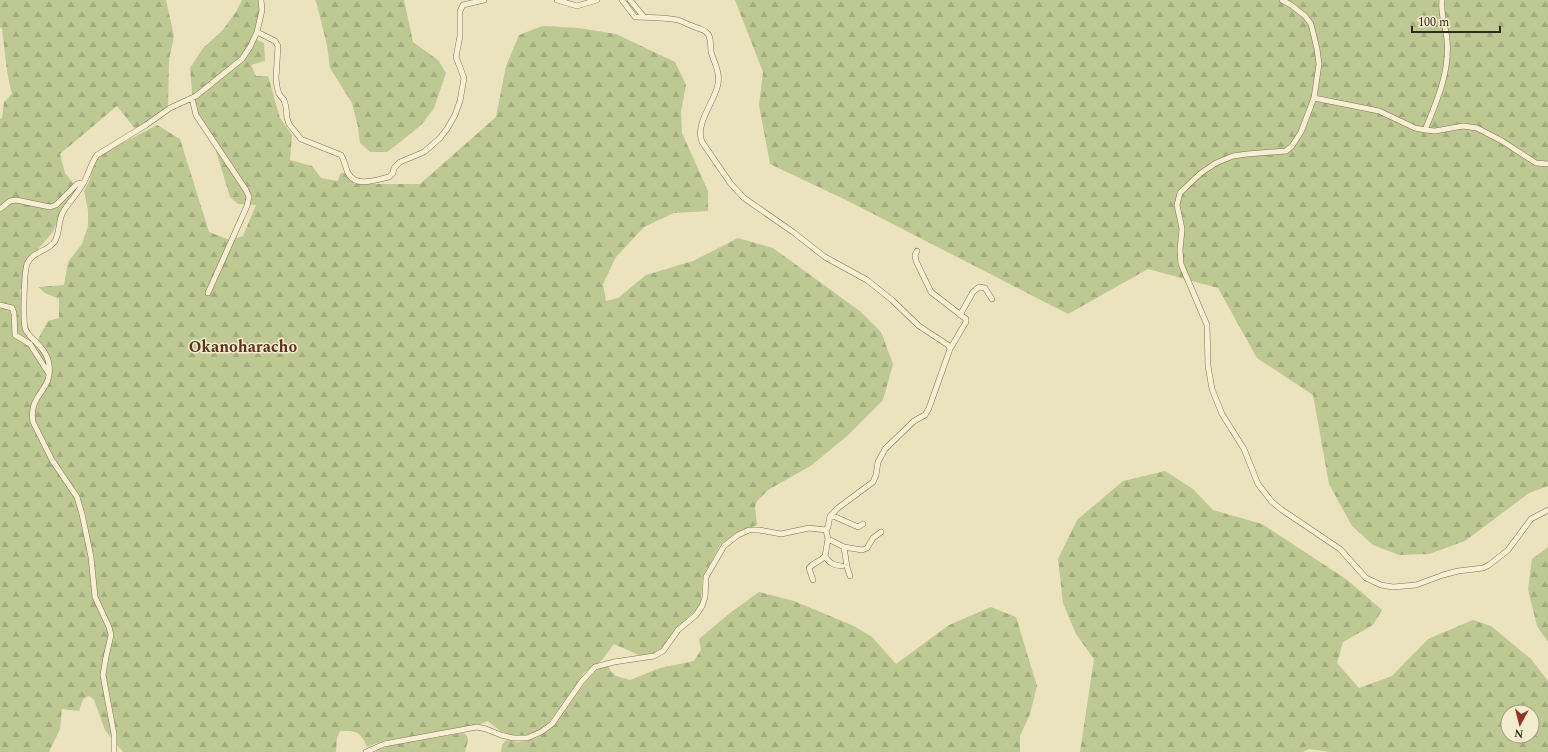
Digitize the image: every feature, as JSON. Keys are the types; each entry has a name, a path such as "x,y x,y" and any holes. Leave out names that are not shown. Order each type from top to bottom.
{"street":[{"path":"114,752 114,734 103,675 111,635 109,627 95,597 91,557 82,514 77,498 52,460 33,422 32,412 34,402 45,387 49,374 49,365 45,352 25,329 26,264 32,256 52,245 58,232 63,212 83,184 97,155 146,125 170,108 200,93 242,59 257,32 262,10 261,0"},
{"path":"257,32 275,41 278,46 276,78 277,87 279,94 284,100 287,118 292,128 300,139 341,156 344,159 351,178 364,183 390,177 400,162 424,152 447,129 455,115 464,78 456,57 460,36 460,10 463,5 484,0"},
{"path":"557,0 577,6 597,0"},
{"path":"622,0 635,17 677,20 706,32 710,38 711,52 719,78 718,87 699,135 702,142 736,191 794,232 825,257 861,276 877,288 919,326 948,345 950,349"},
{"path":"630,0 644,17"},
{"path":"1282,0 1306,16 1311,24 1318,64 1314,98 1301,132 1292,146 1286,151 1257,152 1233,156 1223,160 1201,173 1180,193 1177,205 1182,229 1180,264 1207,325 1208,366 1212,389 1222,414 1244,449 1258,484 1272,502 1340,550 1366,578 1381,585 1393,587 1416,585 1458,571 1483,568 1508,550 1531,519 1548,510"},
{"path":"1425,130 1439,96 1447,55 1447,40 1441,8 1442,0"},
{"path":"192,98 196,115 246,190 249,197 239,226 208,293"},
{"path":"1314,98 1379,111 1415,128 1425,130 1435,131 1463,126 1477,128 1536,163 1548,164"},
{"path":"0,209 10,201 16,200 50,207 56,205 77,184 83,184"},
{"path":"813,580 809,568 814,562 821,560 825,556 828,539 826,530 832,515 838,508 873,482 876,475 878,462 885,449 914,421 925,415 933,400 939,377 947,361 950,349 966,322 966,320 931,292 916,261 915,255 917,250"},
{"path":"960,315 973,292 979,287 985,288 992,299"},
{"path":"0,305 12,308 14,312 16,335 30,344 49,374"},
{"path":"832,515 858,527 863,524"},
{"path":"366,752 384,744 477,727 486,729 501,736 514,738 527,738 541,732 552,724 582,681 595,667 614,662 654,656 663,651 678,630 696,615 702,606 705,597 706,577 724,546 738,535 749,530 759,530 781,534 809,528 826,530"},
{"path":"828,539 844,547 862,550 867,548 873,538 881,532"},
{"path":"844,547 850,576"},
{"path":"825,556 829,562 842,566"}],"green space":[{"path":"0,0 166,0 174,36 169,60 168,109 136,130 117,106 60,154 65,173 77,188 61,211 53,232 39,248 29,265 25,283 20,290 24,318 36,343 48,321 59,318 59,299 45,293 38,287 64,285 68,262 82,244 88,226 88,210 84,191 90,179 94,158 157,125 180,139 209,232 230,240 243,236 256,205 238,204 230,197 214,144 193,103 190,68 203,48 222,31 236,12 242,0 260,0 261,14 257,40 264,43 265,61 251,65 256,76 268,76 280,118 292,135 290,160 312,166 321,178 338,181 340,174 345,172 355,184 420,184 496,117 506,66 519,35 542,26 579,28 616,34 675,62 686,85 681,112 682,133 708,191 708,211 674,213 644,227 616,257 603,284 606,301 618,298 646,275 693,261 738,238 773,248 861,312 881,332 893,364 883,400 847,436 812,465 768,490 757,501 755,507 757,525 742,530 721,544 702,581 701,601 698,608 673,632 661,649 654,653 641,656 614,644 602,660 584,673 550,721 542,729 533,733 520,736 511,735 500,731 488,721 475,726 382,741 367,747 360,735 357,733 340,731 337,738 336,752 123,752 105,730 94,700 89,696 83,699 79,711 62,709 60,729 49,752 0,752 0,119 2,118 4,102 12,94 7,70 2,29 0,27"},
{"path":"315,0 404,0 413,42 438,60 446,73 434,108 422,124 387,152 370,152 360,143 352,103 330,68 327,45"},
{"path":"735,0 1548,0 1548,486 1529,493 1465,541 1429,554 1399,555 1373,545 1352,526 1329,484 1313,395 1257,358 1218,288 1148,269 1068,314 848,201 770,164 759,105 763,72"},
{"path":"1165,471 1193,489 1213,510 1262,524 1346,579 1382,610 1373,625 1343,642 1337,663 1359,688 1392,676 1428,639 1473,620 1491,626 1531,659 1548,681 1548,752 1330,752 1309,749 1303,752 1080,752 1094,659 1076,634 1063,603 1058,559 1077,520 1123,481"},
{"path":"1548,547 1548,642 1537,626 1528,589 1532,559"},
{"path":"759,592 794,601 854,626 872,637 896,664 949,625 991,607 1016,617 1037,686 1030,714 1020,736 1020,752 501,752 502,745 505,741 508,740 518,742 536,738 546,732 554,725 587,680 597,670 608,666 616,676 630,680 660,668 694,661 701,650 699,639 730,613"},
{"path":"463,733 467,736 468,741 465,752 374,752 391,745"}],"district":[{"name":"Okanoharacho","path":"243,347"}]}
